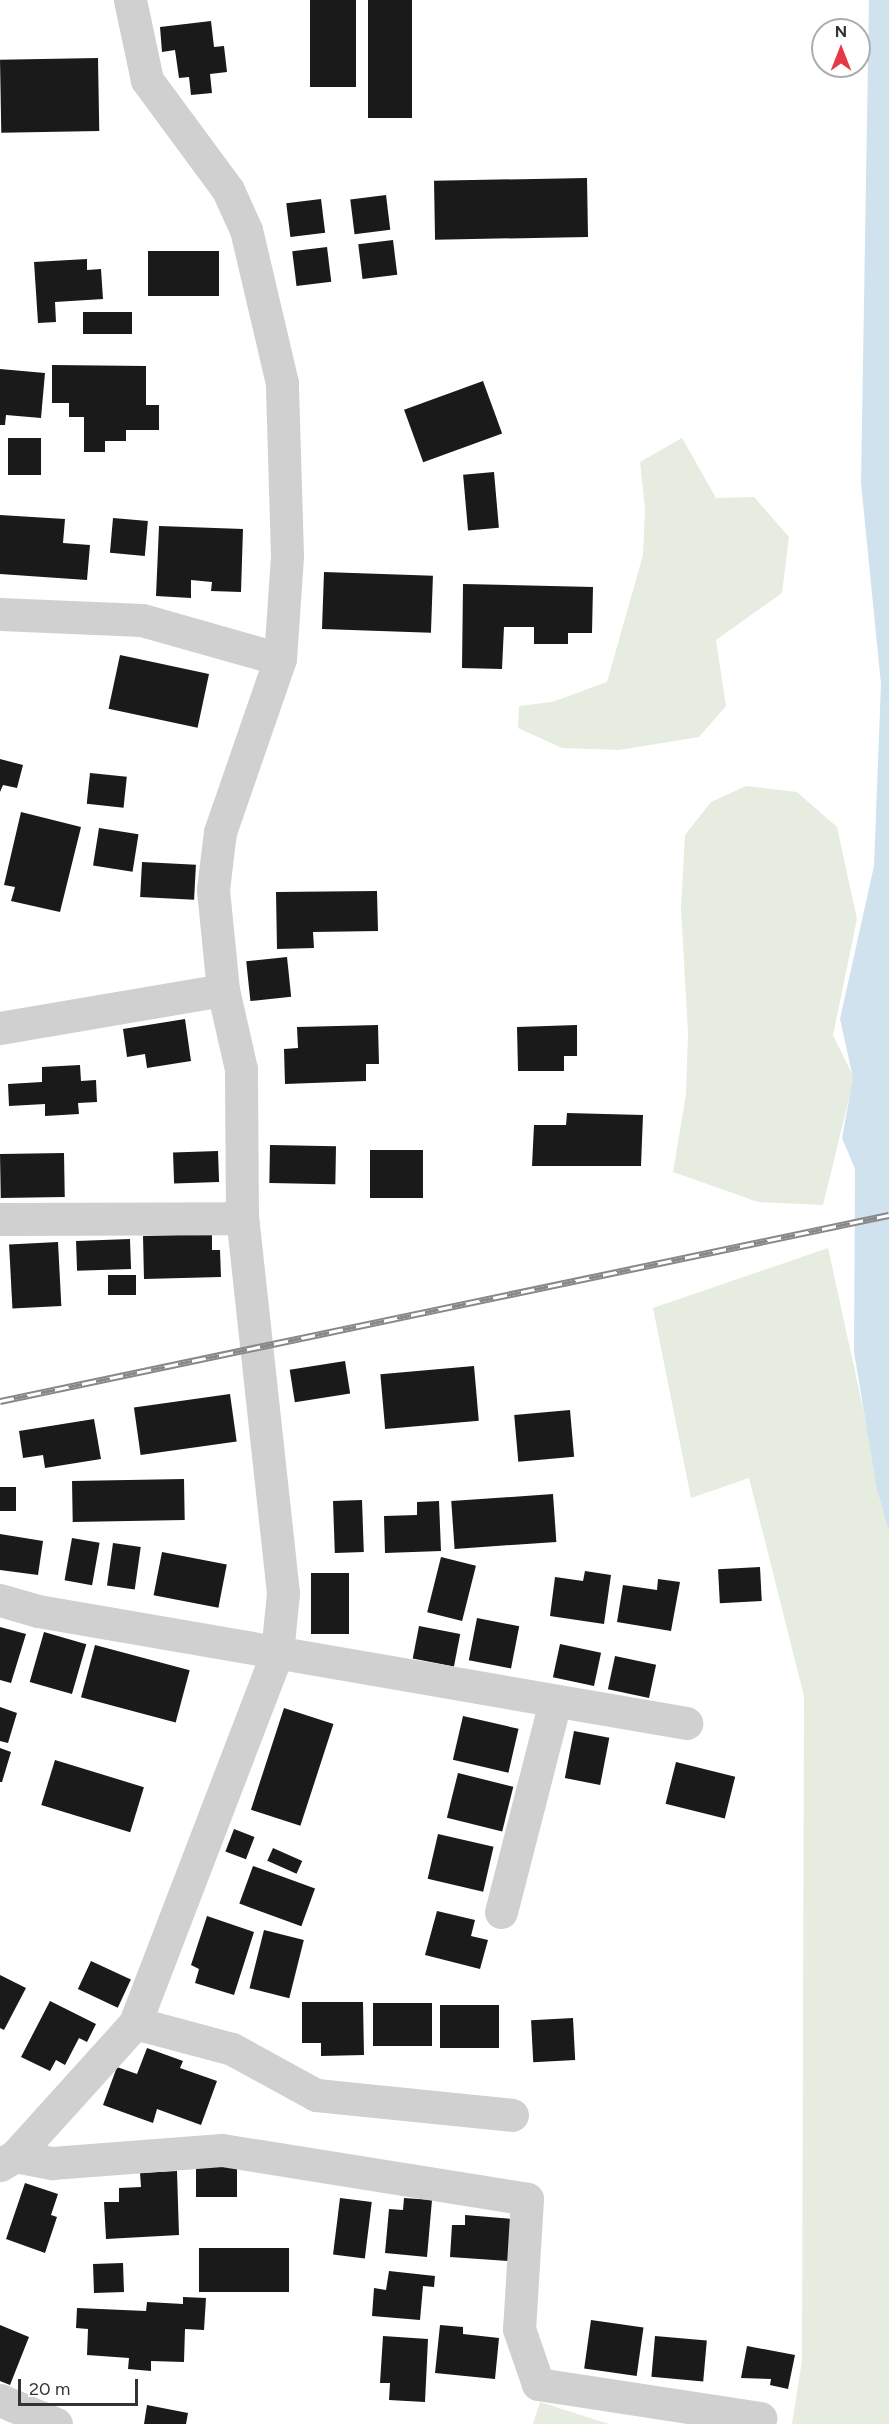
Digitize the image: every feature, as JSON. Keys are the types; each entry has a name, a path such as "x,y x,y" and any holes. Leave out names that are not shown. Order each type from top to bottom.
{"street":[{"path":"7,2160 135,2023 277,1653 283,1593 242,1218 241,1069 223,990 213,890 220,832 280,659 287,556 282,383 246,230 228,190 147,80 130,0"},
{"path":"0,614 142,620 280,659"},
{"path":"0,1028 223,990"},
{"path":"0,1219 242,1218"},
{"path":"0,1600 38,1611 686,1723"},
{"path":"501,1912 555,1701"},
{"path":"135,2023 232,2049 316,2095 512,2115"},
{"path":"7,2160 52,2163 222,2150 527,2199 519,2329 538,2384 760,2418"},
{"path":"0,2400 56,2424"}],"shaded area":[{"path":"682,438 716,498 754,497 789,537 782,593 716,640 726,706 699,737 619,750 562,748 518,728 519,706 552,702 607,682 643,555 645,509 640,462"},
{"path":"746,786 797,792 837,827 857,919 833,1035 854,1078 823,1205 758,1202 673,1172 686,1094 688,1033 681,908 685,835 711,802"},
{"path":"828,1248 889,1527 889,2424 792,2424 802,2360 804,1696 749,1478 691,1498 653,1308"},
{"path":"540,2402 609,2424 533,2424"}],"water":[{"path":"869,0 889,0 889,1531 877,1489 854,1352 855,1169 842,1138 853,1078 840,1019 874,866 881,684 861,483 868,78 871,78 871,18 869,18"}],"building":[{"path":"310,0 356,0 356,87 310,87"},
{"path":"368,0 412,0 412,118 368,118"},
{"path":"211,21 214,47 224,46 227,72 210,74 212,93 191,95 189,77 179,78 175,50 162,52 160,27"},
{"path":"98,58 99,131 1,133 0,60"},
{"path":"587,178 588,237 435,240 434,181"},
{"path":"386,195 390,230 355,234 350,199"},
{"path":"321,199 325,233 290,237 286,203"},
{"path":"393,240 397,275 363,279 358,244"},
{"path":"327,247 331,282 297,286 292,251"},
{"path":"148,251 219,251 219,296 148,296"},
{"path":"87,259 87,270 101,269 103,299 55,302 56,322 38,323 34,262"},
{"path":"83,312 132,312 132,334 83,334"},
{"path":"52,365 146,366 146,405 159,405 159,430 126,430 126,441 105,441 105,452 84,452 84,417 69,417 69,403 52,403"},
{"path":"0,369 45,373 41,418 6,415 5,425 0,425"},
{"path":"483,381 502,434 423,462 404,410"},
{"path":"8,438 41,438 41,475 8,475"},
{"path":"494,472 499,528 468,530 463,475"},
{"path":"0,515 65,519 63,543 90,545 87,580 0,574"},
{"path":"113,518 148,521 145,556 110,553"},
{"path":"159,526 243,529 241,592 211,591 212,582 191,580 191,598 156,596"},
{"path":"324,572 433,576 431,633 322,629"},
{"path":"463,584 593,587 592,633 568,633 568,644 534,644 534,627 504,627 502,669 462,668"},
{"path":"120,655 209,674 198,728 109,709"},
{"path":"0,759 23,765 17,788 3,785 0,792"},
{"path":"90,773 127,777 124,808 87,804"},
{"path":"21,812 81,827 60,912 11,901 15,887 4,885"},
{"path":"99,828 139,834 133,872 93,866"},
{"path":"142,862 196,865 194,900 140,897"},
{"path":"377,891 378,931 313,932 314,948 277,949 276,892"},
{"path":"287,957 291,997 250,1001 246,961"},
{"path":"185,1019 191,1061 147,1068 145,1054 127,1057 123,1029"},
{"path":"378,1025 379,1064 366,1064 366,1081 285,1084 284,1049 298,1048 297,1027"},
{"path":"577,1025 577,1056 564,1056 564,1071 518,1071 517,1027"},
{"path":"80,1065 81,1081 96,1080 97,1102 78,1103 79,1114 45,1116 45,1104 9,1106 8,1084 42,1082 42,1067"},
{"path":"567,1113 643,1115 641,1166 532,1166 534,1125 566,1125"},
{"path":"270,1145 336,1146 335,1184 269,1183"},
{"path":"370,1150 423,1150 423,1198 370,1198"},
{"path":"218,1151 219,1182 174,1184 173,1153"},
{"path":"64,1153 65,1197 1,1198 0,1154"},
{"path":"212,1234 212,1250 220,1250 221,1277 144,1279 143,1236"},
{"path":"130,1239 131,1269 77,1271 76,1241"},
{"path":"58,1242 61,1306 12,1308 9,1245"},
{"path":"108,1275 136,1275 136,1295 108,1295"},
{"path":"345,1361 350,1394 295,1402 290,1370"},
{"path":"474,1366 479,1421 385,1429 380,1374"},
{"path":"230,1394 237,1442 141,1455 134,1407"},
{"path":"570,1410 574,1457 518,1462 514,1415"},
{"path":"94,1419 101,1459 45,1468 43,1455 23,1458 19,1431"},
{"path":"184,1479 185,1520 73,1522 72,1481"},
{"path":"0,1487 16,1487 16,1511 0,1511"},
{"path":"553,1494 556,1542 455,1549 451,1501"},
{"path":"362,1500 364,1552 335,1553 333,1501"},
{"path":"439,1501 441,1551 385,1553 384,1516 417,1515 417,1502"},
{"path":"0,1534 43,1541 38,1575 0,1570"},
{"path":"72,1538 100,1543 92,1585 65,1580"},
{"path":"113,1543 141,1547 135,1589 107,1586"},
{"path":"162,1552 227,1565 218,1608 154,1595"},
{"path":"441,1557 476,1566 462,1621 427,1612"},
{"path":"760,1567 762,1601 720,1603 718,1569"},
{"path":"585,1571 611,1575 604,1624 550,1616 555,1577 583,1581"},
{"path":"311,1573 349,1573 349,1634 311,1634"},
{"path":"658,1579 680,1582 671,1631 617,1622 623,1585 657,1590"},
{"path":"477,1618 519,1626 511,1668 469,1660"},
{"path":"419,1626 460,1634 454,1666 413,1658"},
{"path":"0,1627 26,1634 11,1683 0,1680"},
{"path":"44,1632 86,1644 72,1694 30,1682"},
{"path":"560,1644 601,1653 594,1686 553,1677"},
{"path":"95,1645 190,1670 176,1723 81,1697"},
{"path":"615,1656 656,1665 649,1698 608,1689"},
{"path":"0,1707 17,1713 8,1743 0,1741"},
{"path":"284,1708 333,1724 300,1826 251,1810"},
{"path":"463,1716 519,1729 508,1773 453,1760"},
{"path":"574,1731 609,1738 600,1785 565,1778"},
{"path":"0,1748 11,1752 2,1782 0,1782"},
{"path":"55,1760 144,1787 130,1832 41,1805"},
{"path":"676,1762 735,1777 725,1818 666,1804"},
{"path":"458,1773 513,1787 502,1831 447,1818"},
{"path":"234,1829 255,1837 246,1859 225,1851"},
{"path":"438,1834 494,1847 483,1892 428,1879"},
{"path":"273,1848 302,1861 297,1874 267,1861"},
{"path":"253,1866 315,1889 301,1926 239,1904"},
{"path":"437,1911 475,1920 471,1936 488,1940 480,1969 425,1955"},
{"path":"207,1916 254,1932 234,1995 195,1983 199,1969 191,1965"},
{"path":"264,1930 304,1940 289,1998 249,1988"},
{"path":"91,1961 131,1980 118,2008 78,1989"},
{"path":"0,1975 26,1988 4,2030 0,2028"},
{"path":"50,2001 96,2024 87,2042 79,2038 65,2065 56,2060 50,2071 21,2057"},
{"path":"302,2002 363,2002 364,2055 321,2056 321,2043 302,2043"},
{"path":"373,2003 432,2003 432,2046 373,2046"},
{"path":"440,2005 499,2005 499,2048 440,2048"},
{"path":"573,2018 575,2060 533,2062 531,2020"},
{"path":"147,2048 183,2061 180,2068 217,2081 201,2125 157,2109 153,2123 103,2105 117,2067 137,2074"},
{"path":"196,2166 237,2166 237,2197 196,2197"},
{"path":"177,2171 179,2235 106,2239 104,2202 119,2202 119,2188 141,2187 140,2173"},
{"path":"25,2183 58,2194 51,2215 57,2217 45,2253 6,2239"},
{"path":"340,2198 372,2202 365,2258 333,2255"},
{"path":"404,2198 432,2200 427,2257 385,2253 389,2209 403,2210"},
{"path":"465,2215 512,2219 508,2261 450,2257 452,2225 465,2225"},
{"path":"199,2248 289,2248 289,2292 199,2292"},
{"path":"123,2263 124,2292 94,2293 93,2264"},
{"path":"389,2271 435,2276 434,2287 423,2286 420,2320 372,2316 374,2288 386,2290"},
{"path":"183,2297 206,2298 204,2330 185,2329 184,2362 151,2361 151,2371 128,2369 129,2358 87,2355 88,2329 76,2328 77,2308 146,2311 147,2302 183,2304"},
{"path":"591,2320 643,2327 637,2376 584,2369"},
{"path":"0,2325 29,2337 10,2385 0,2381"},
{"path":"440,2325 463,2327 463,2334 499,2338 495,2379 435,2373"},
{"path":"383,2336 428,2339 425,2402 389,2400 390,2383 380,2383"},
{"path":"655,2336 707,2341 703,2381 651,2377"},
{"path":"747,2346 795,2355 788,2389 770,2385 771,2379 741,2378"},
{"path":"147,2405 188,2413 186,2424 144,2424"}],"railway":[{"path":"0,1401 889,1215"}]}
